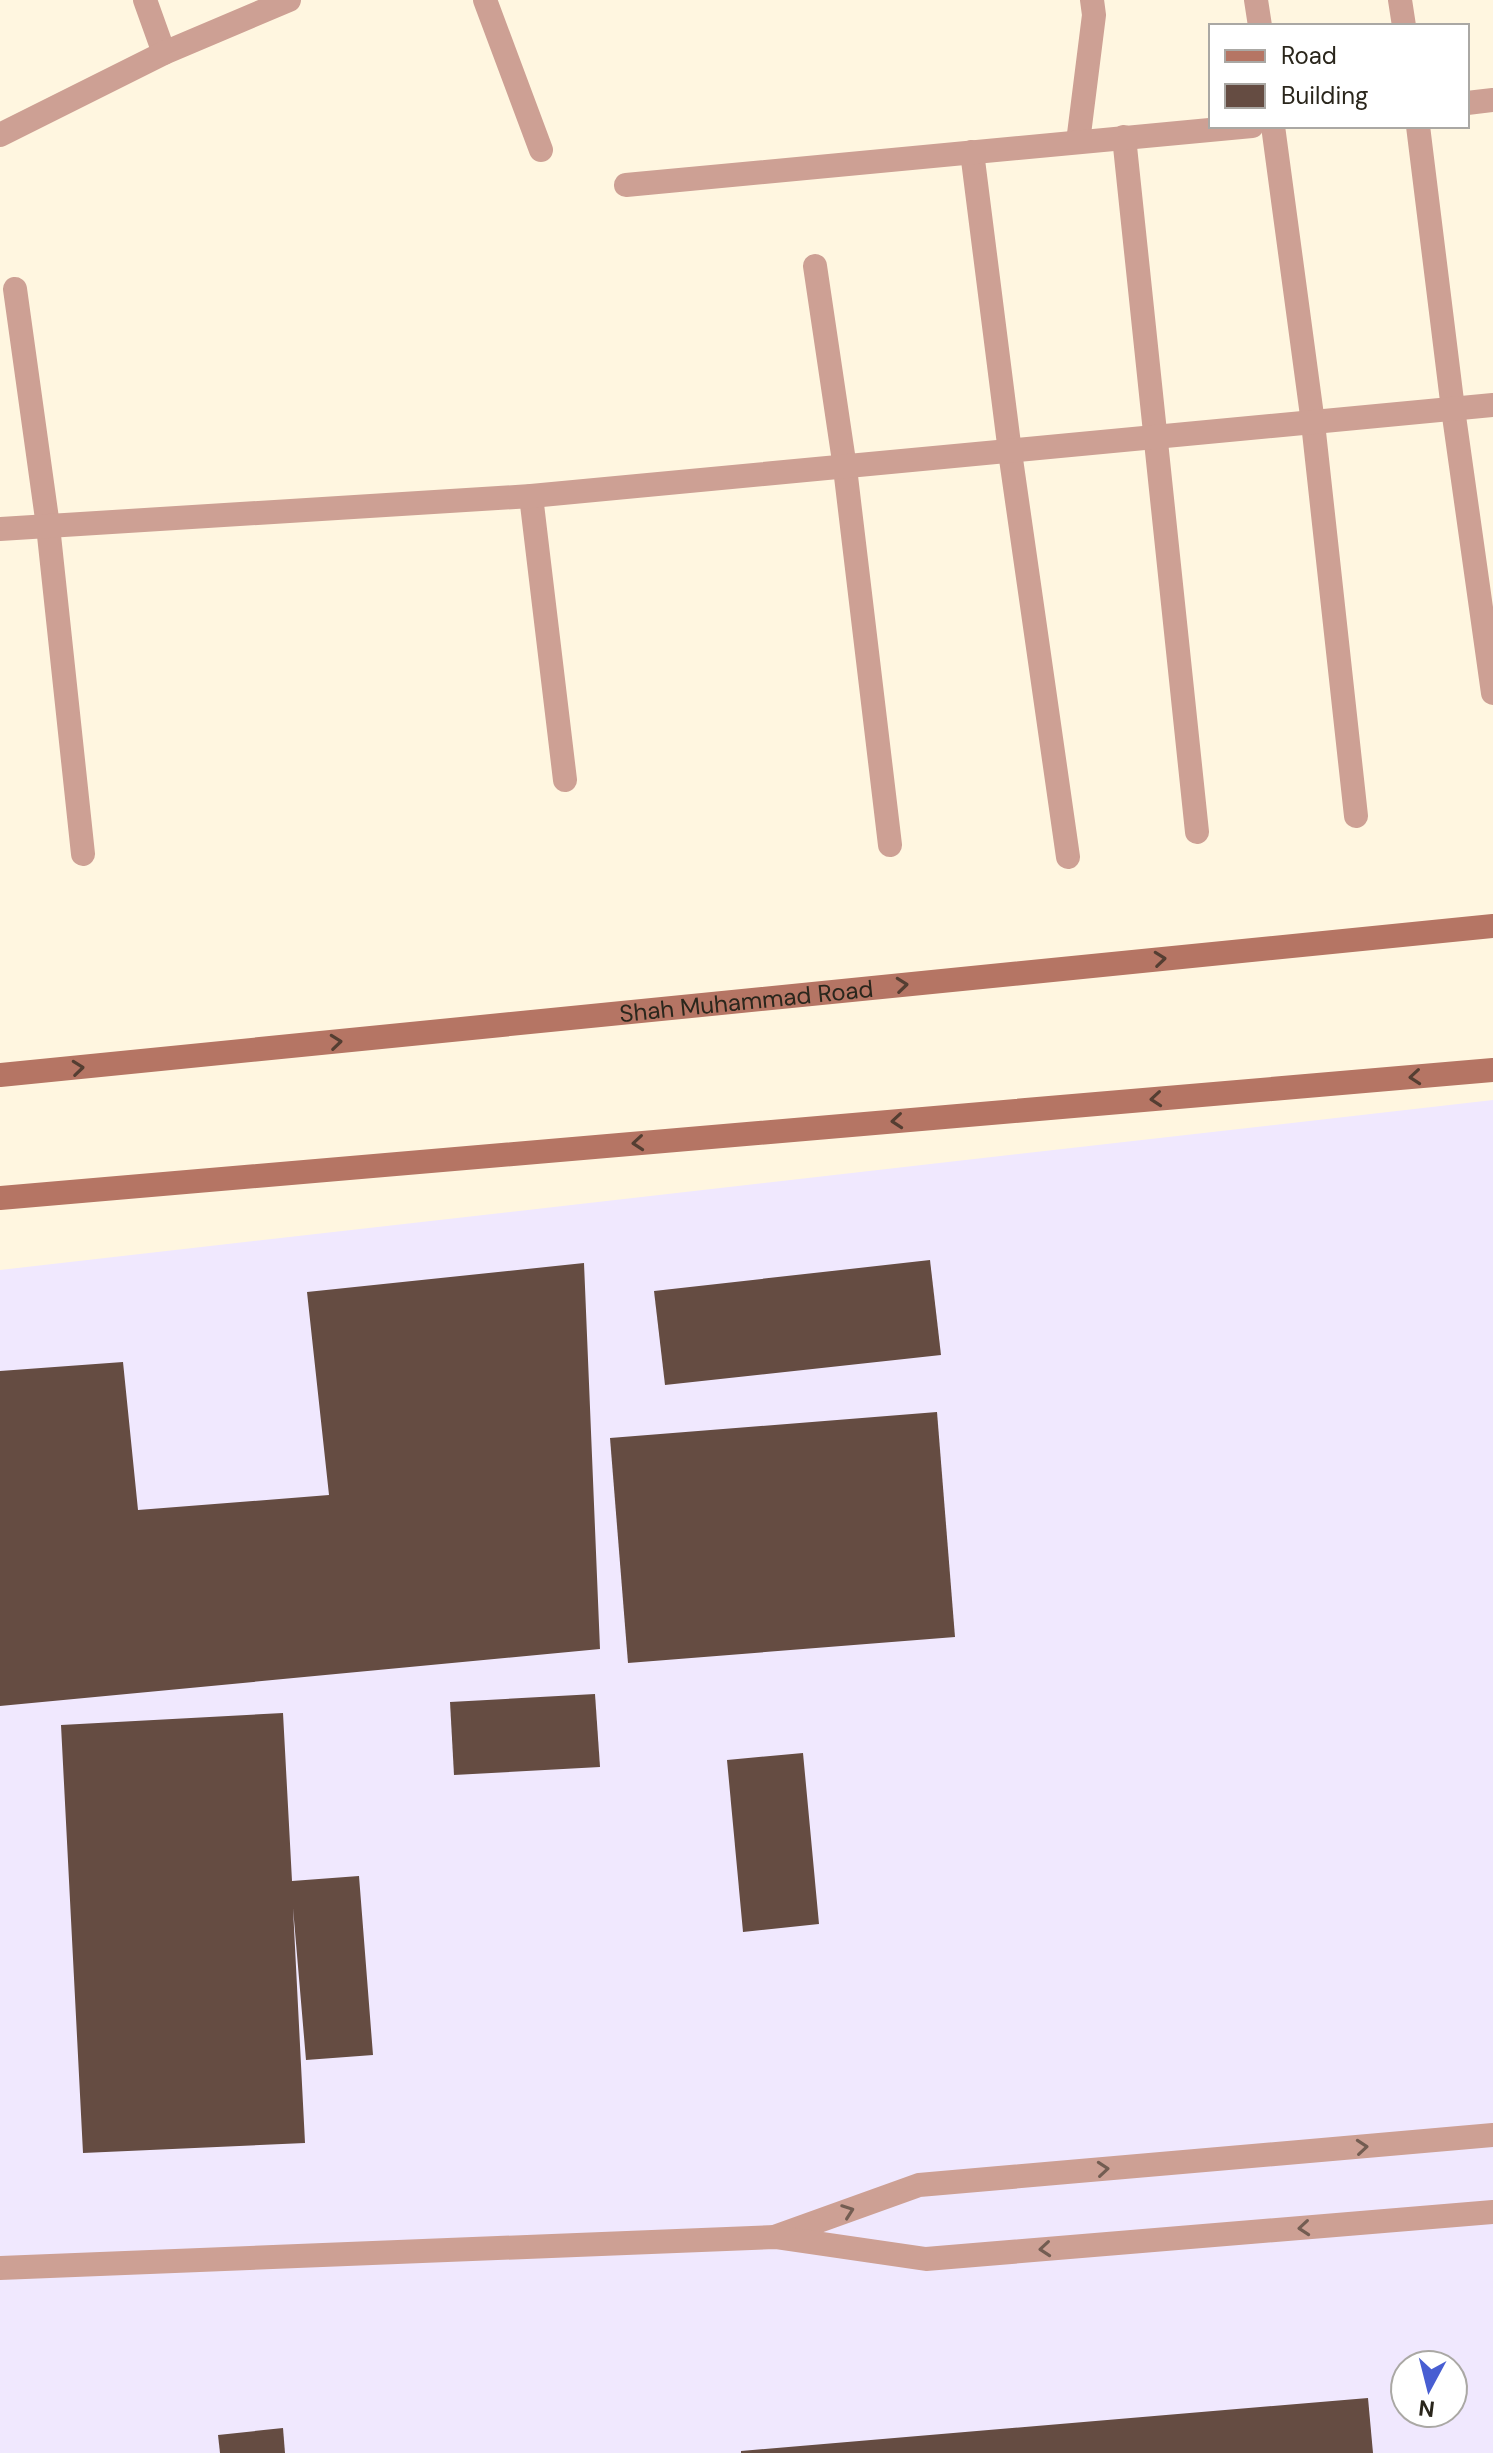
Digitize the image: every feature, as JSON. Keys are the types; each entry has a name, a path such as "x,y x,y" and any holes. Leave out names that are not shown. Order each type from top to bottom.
{"street":[{"path":"145,0 164,53"},
{"path":"0,135 164,53 289,0"},
{"path":"485,0 541,150"},
{"path":"1078,142 1094,15 1092,0"},
{"path":"1256,0 1260,24"},
{"path":"1400,0 1404,24"},
{"path":"1469,103 1493,100"},
{"path":"626,185 1229,128"},
{"path":"1273,128 1313,423 1356,816"},
{"path":"1418,128 1453,409 1493,693"},
{"path":"1124,137 1197,832"},
{"path":"972,152 1010,452 1068,857"},
{"path":"815,266 845,468 890,845"},
{"path":"15,289 48,526 83,854"},
{"path":"0,529 531,496 1493,405"},
{"path":"531,496 565,780"},
{"name":"Shah Muhammad Road","path":"0,1075 1493,926"},
{"path":"0,1198 1492,1070 1493,1082"},
{"path":"775,2237 919,2185 1493,2135"},
{"path":"0,2268 775,2237 926,2259 1493,2212"}],"shaded area":[{"path":"1493,1100 1493,2453 0,2453 0,1270"}],"building":[{"path":"930,1260 941,1355 665,1385 654,1291"},
{"path":"584,1263 600,1649 0,1706 0,1371 123,1362 138,1510 329,1495 307,1292"},
{"path":"937,1412 955,1637 628,1663 610,1438"},
{"path":"595,1694 600,1767 454,1775 450,1702"},
{"path":"283,1713 292,1881 359,1876 373,2055 306,2060 293,1908 305,2143 83,2153 61,1725"},
{"path":"803,1753 819,1924 743,1932 727,1760"},
{"path":"1368,2398 1373,2453 741,2453 741,2451"},
{"path":"283,2428 285,2453 220,2453 218,2435"}]}
